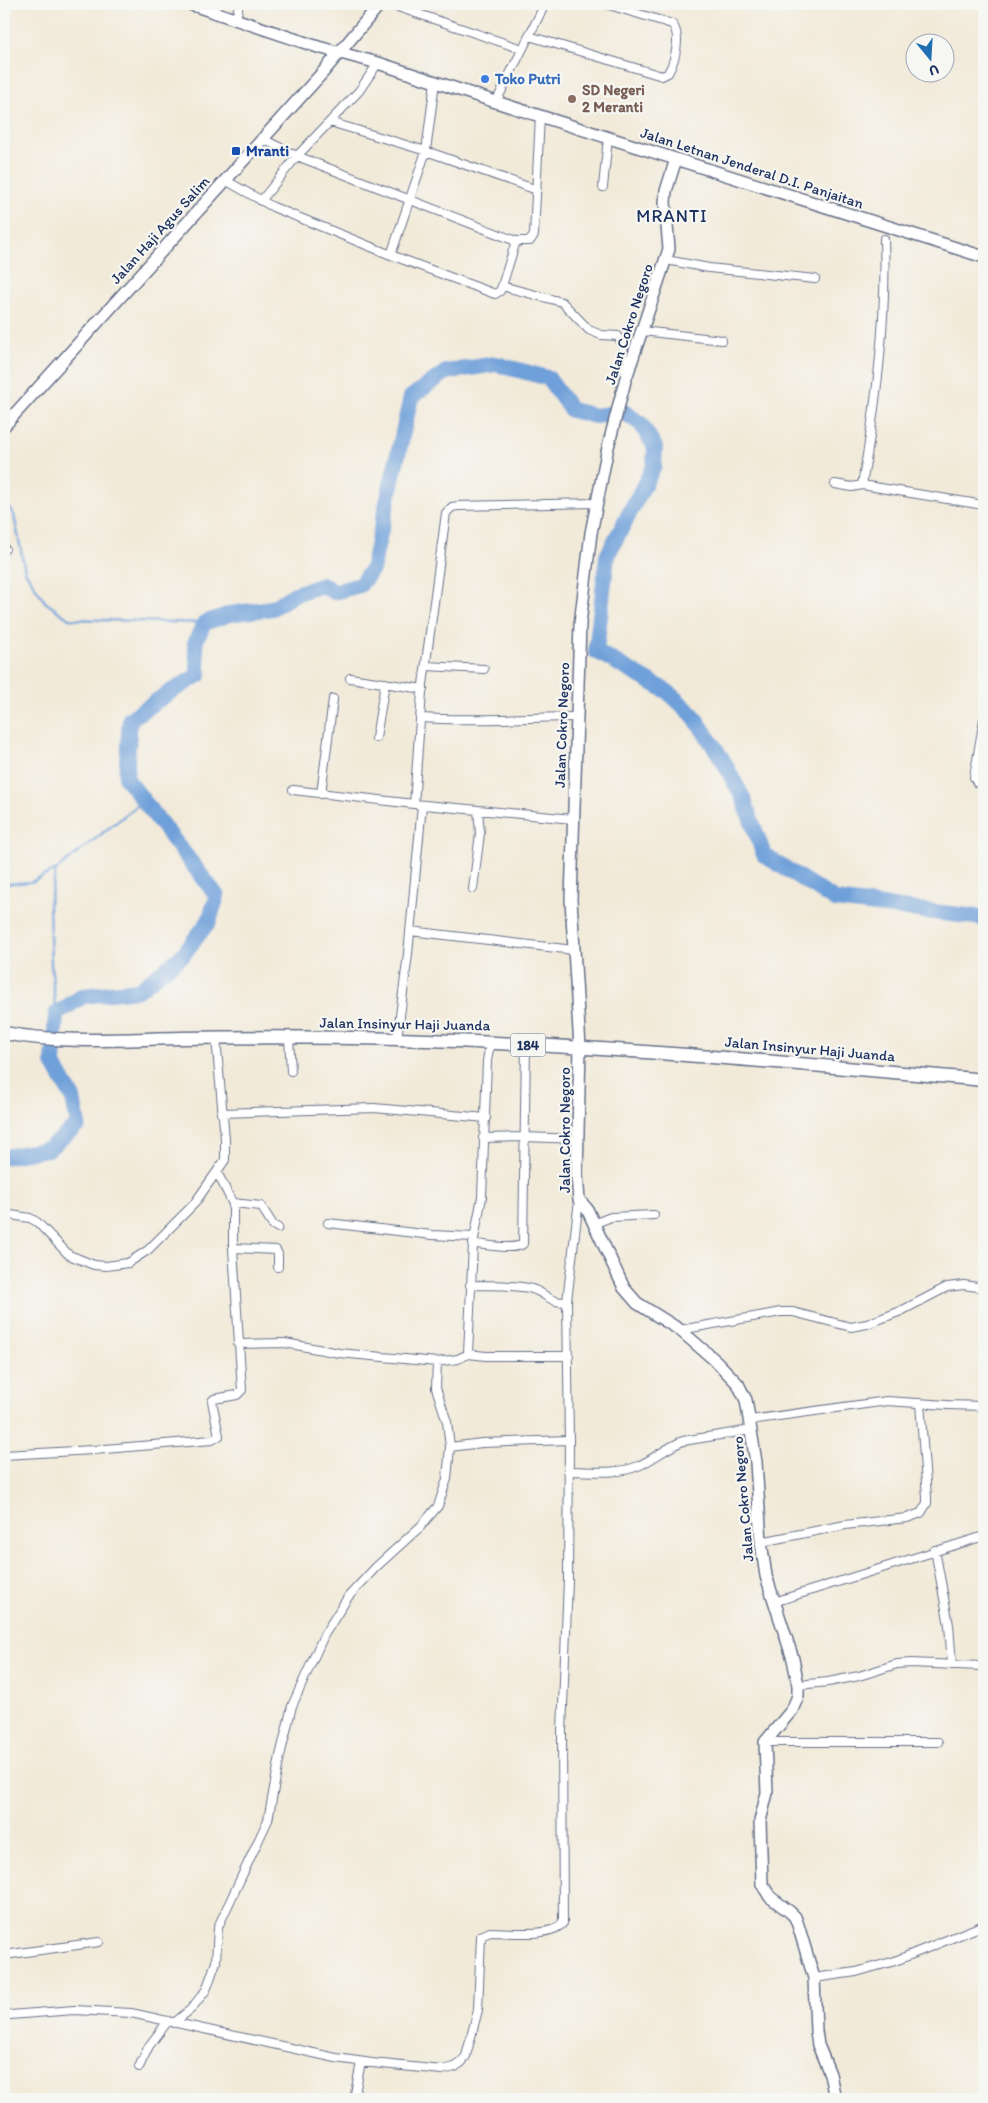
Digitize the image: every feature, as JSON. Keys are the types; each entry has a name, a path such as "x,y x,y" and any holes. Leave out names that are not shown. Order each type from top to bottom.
{"main road":[{"name":"Jalan Insinyur Haji Juanda","path":"4,1032 41,1038 70,1040 216,1038 396,1039 580,1047 984,1080"}],"street":[{"name":"Jalan Letnan Jenderal D.I. Panjaitan","path":"190,4 984,257"},
{"path":"236,19 239,4"},
{"name":"Jalan Haji Agus Salim","path":"4,426 380,4"},
{"path":"389,4 522,49"},
{"path":"496,102 545,4"},
{"path":"529,36 662,76 668,73 678,35 675,27 672,24 606,4"},
{"path":"261,202 297,156 359,91 378,63"},
{"path":"391,255 426,151 436,82"},
{"path":"261,138 297,156 408,200 516,241 526,242 533,239 535,230 540,116"},
{"path":"330,122 426,151 537,190"},
{"path":"603,187 608,138"},
{"name":"Jalan Cokro Negoro","path":"676,159 666,191 665,202 669,249 625,381 608,448 596,503 580,624 571,900 580,1047 579,1200 587,1209 624,1288 637,1303 680,1330 717,1362 738,1384 746,1400 756,1462 761,1542 766,1576 793,1659 798,1685 798,1696 792,1710 765,1742"},
{"path":"225,180 261,202 487,292 498,293 502,286 516,241"},
{"path":"862,486 872,423 886,284 884,239"},
{"path":"666,260 709,268 815,278"},
{"path":"502,286 562,302 589,330 601,335 618,336 623,345 625,381"},
{"path":"642,331 722,340"},
{"path":"835,484 852,487 862,486 984,505"},
{"path":"396,1039 410,931 418,805 420,718 446,513 458,506 475,504 596,503"},
{"path":"426,666 484,669"},
{"path":"350,678 423,689"},
{"path":"376,738 385,683"},
{"path":"321,794 333,699"},
{"path":"420,718 461,721 526,717 577,717"},
{"path":"984,719 974,777 977,782 984,785"},
{"path":"293,790 418,805 573,820"},
{"path":"473,889 480,833 478,810"},
{"path":"410,931 574,950"},
{"path":"4,1214 30,1218 37,1222 69,1255 94,1265 116,1265 138,1258 148,1250 194,1204 224,1160 226,1152 216,1038"},
{"path":"290,1038 291,1071"},
{"path":"468,1354 473,1240 482,1197 487,1061 490,1043"},
{"path":"328,1223 473,1240 506,1246 519,1246 523,1244 526,1045"},
{"path":"222,1113 366,1108 486,1118"},
{"path":"483,1138 578,1139"},
{"path":"4,1455 93,1450 216,1439 219,1433 212,1402 237,1395 242,1390 233,1248 233,1203 217,1172"},
{"path":"5,2013 74,2010 131,2013 361,2062 442,2070 455,2067 466,2056 478,2010 481,1936 490,1932 546,1932 559,1928 563,1923 562,1731 568,1580 569,1440 567,1301 579,1200"},
{"path":"233,1203 261,1206 273,1225 278,1228"},
{"path":"593,1224 611,1217 654,1215"},
{"path":"233,1248 276,1250 278,1254 278,1267"},
{"path":"470,1285 532,1289 552,1301 559,1303 567,1301"},
{"path":"680,1330 781,1312 793,1312 846,1326 860,1326 901,1311 947,1287 964,1285 984,1288"},
{"path":"238,1344 285,1343 345,1354 437,1362 468,1354 486,1356 569,1356"},
{"path":"139,2067 149,2046 171,2022 191,2010 206,1990 216,1962 218,1927 268,1820 292,1706 324,1635 348,1597 376,1567 421,1526 438,1506 447,1479 450,1447 447,1422 436,1388 437,1362"},
{"path":"568,1471 614,1471 628,1469 638,1466 672,1444 683,1441 751,1425 881,1401 984,1406"},
{"path":"761,1542 845,1525 906,1518 921,1513 927,1503 927,1497 920,1403"},
{"path":"450,1447 482,1443 569,1440"},
{"path":"774,1602 984,1536"},
{"path":"935,1550 949,1624 952,1665"},
{"path":"798,1685 859,1676 897,1664 981,1666"},
{"path":"835,2099 830,2074 818,2045 814,1978 794,1917 770,1897 762,1884 760,1821 767,1793 765,1742 938,1742"},
{"path":"814,1978 856,1972 895,1961 984,1925"},
{"path":"4,1955 99,1942"},
{"path":"354,2099 361,2062"}],"waterway":[{"path":"4,1157 48,1149 78,1125 73,1098 53,1063 56,1014 83,996 138,990 182,956 209,921 217,896 126,778 130,719 199,675 195,643 204,623 230,614 272,608 295,594 323,585 334,592 360,585 372,569 411,397 446,372 496,364 548,378 571,410 595,416 624,412 641,424 655,447 654,466 607,556 596,651 668,692 693,715 721,757 743,798 764,855 835,900 984,918"},
{"path":"4,501 14,515 25,571 45,602 69,619 204,623"},
{"path":"4,884 31,882 56,870 143,801"},
{"path":"56,870 49,904 51,964 56,1014"}],"place":[{"name":"Toko Putri","path":"485,79"},
{"name":"SD Negeri 2 Meranti","path":"572,99"},
{"name":"Mranti","path":"236,151"}],"district":[{"name":"MRANTI","path":"672,216"}]}
